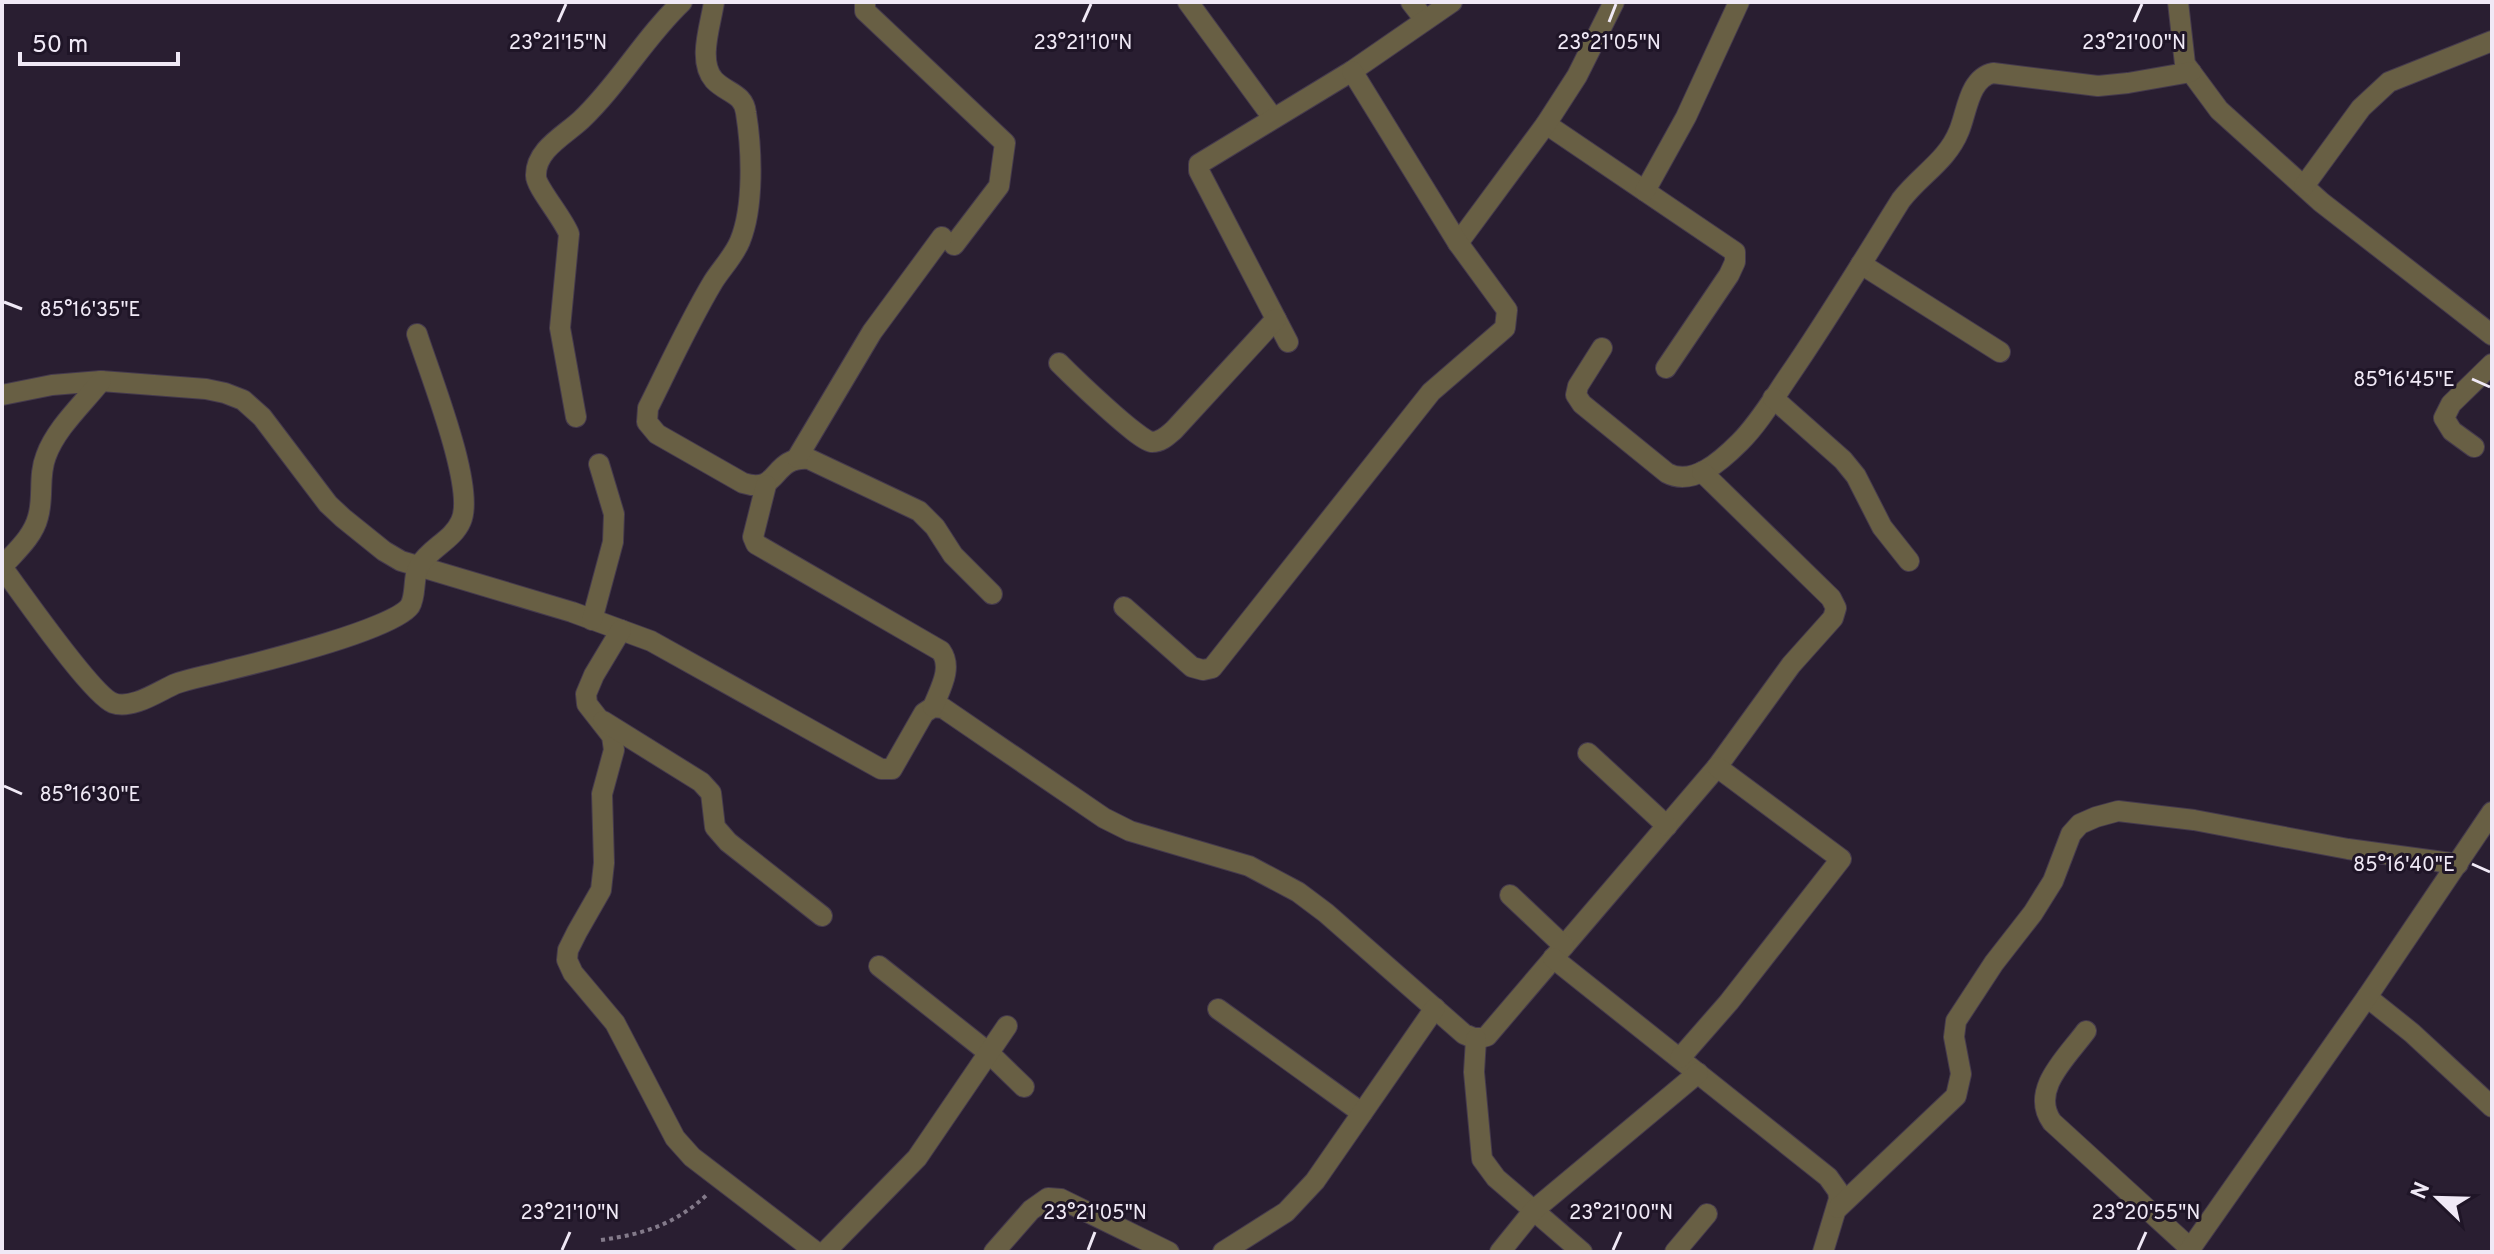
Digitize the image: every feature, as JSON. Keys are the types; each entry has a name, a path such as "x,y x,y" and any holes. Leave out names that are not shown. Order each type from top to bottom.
{"street":[{"path":"576,417 560,328 569,234 564,220 536,179 537,168 551,145 582,118 662,21 682,2"},
{"path":"714,2 706,55 710,73 715,81 741,97 746,110 750,176 745,227 740,244 713,282 648,408 647,422 657,434 743,483 758,488 766,485"},
{"path":"797,458 872,332 999,186 1005,143 865,11 865,2"},
{"path":"1188,2 1273,118"},
{"path":"1411,2 1425,20"},
{"path":"1288,342 1199,164 1352,71 1452,2"},
{"path":"1458,243 1546,124 1577,76 1614,2"},
{"path":"1645,191 1686,117 1739,2"},
{"path":"2178,2 2185,64 2219,110 2304,186 2492,335"},
{"path":"2304,186 2370,96 2389,82 2492,41"},
{"path":"1124,607 1192,667 1203,670 1212,668 1431,392 1505,328 1508,322 1507,310 1458,243 1352,71"},
{"path":"1602,348 1578,386 1576,395 1582,404 1667,473 1682,478 1702,472 1743,440 1820,331 1912,186 1933,170 1946,154 1958,134 1973,90 1986,75 1993,73 2098,86 2191,72"},
{"path":"1546,124 1732,248 1736,256 1713,300 1666,368"},
{"path":"1861,264 2000,352"},
{"path":"1059,363 1131,428 1153,442 1165,438 1174,430 1276,319"},
{"path":"101,381 47,452 42,467 39,516 35,528 2,567 72,661 106,699 119,704 147,699 175,684 338,638 397,617 411,604 427,568 460,525 465,503 458,460 417,334"},
{"path":"2474,447 2452,431 2444,418 2451,404 2492,364"},
{"path":"2,395 52,385 101,381 206,389 243,400 262,417 328,504 384,551 401,561 572,612 651,641 881,769 892,769 924,713 933,707 947,659 941,651 756,544 753,537 766,485 786,462 797,458 821,463 919,511 935,527 953,555 992,594"},
{"path":"1773,398 1825,442 1850,468 1882,527 1909,561"},
{"path":"592,620 613,542 614,514 599,464"},
{"path":"933,707 943,708 958,716 1104,818 1130,831 1249,866 1298,892 1464,1034 1476,1039 1487,1036 1717,767 1791,665 1828,625 1836,608 1831,598 1702,472"},
{"path":"621,630 586,694 587,704 612,736 614,750 602,794 604,863 601,890 568,950 567,960 573,973 615,1023 675,1138 692,1157 816,1252"},
{"path":"597,718 701,782 711,793 715,827 728,842 822,916"},
{"path":"1588,753 1667,826"},
{"path":"1680,1058 1729,1002 1841,859 1717,767"},
{"path":"1838,1208 1956,1096 1961,1074 1954,1037 1956,1021 1994,963 2033,913 2053,881 2071,834 2080,824 2118,811 2194,820 2348,849 2458,864"},
{"path":"2086,1031 2046,1085 2045,1112 2190,1251 2492,812"},
{"path":"1510,895 1558,952 1680,1058 1828,1177 1838,1191 1838,1208 1824,1241 1823,1252"},
{"path":"879,966 989,1053 1024,1087"},
{"path":"2367,997 2412,1033 2492,1107"},
{"path":"1223,1252 1286,1212 1315,1181 1435,1008"},
{"path":"1218,1009 1362,1113"},
{"path":"825,1252 917,1158 1007,1026"},
{"path":"1476,1039 1474,1072 1482,1159 1496,1178 1582,1252"},
{"path":"1500,1252 1534,1210 1698,1073"},
{"path":"994,1252 1031,1210 1048,1198 1061,1199 1169,1252"},
{"path":"1675,1252 1707,1214"}],"path":[{"path":"601,1240 668,1224 690,1211 722,1181"}]}
